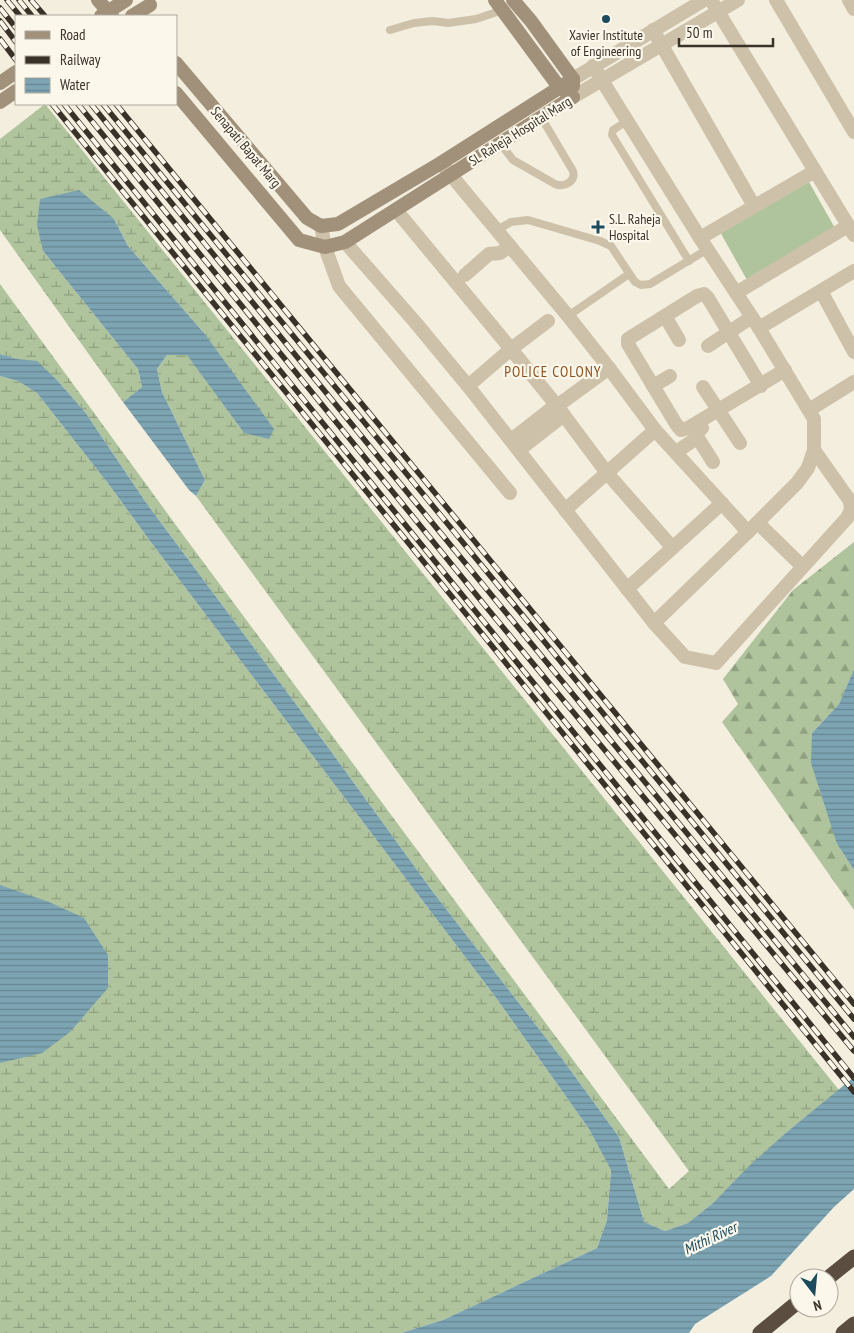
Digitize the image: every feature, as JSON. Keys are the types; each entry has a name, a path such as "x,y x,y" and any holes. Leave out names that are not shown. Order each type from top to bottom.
{"highway":[{"path":"839,1269 854,1257"},
{"path":"760,1333 789,1309"}],"main road":[{"path":"98,0 111,15"},
{"path":"102,15 125,0 137,15"},
{"path":"134,15 153,2"},
{"path":"504,3 531,21 573,79 573,98"},
{"path":"504,3 560,87 573,98"},
{"name":"Senapati Bapat Marg","path":"178,65 306,218 320,226"},
{"name":"SL Raheja Hospital Marg","path":"320,226 338,224 441,163 573,79"},
{"path":"0,102 15,92"},
{"name":"Senapati Bapat Marg","path":"178,95 299,240"},
{"name":"SL Raheja Hospital Marg","path":"299,240 324,247 345,242 573,98"}],"street":[{"name":"SL Raheja Hospital Marg","path":"573,98 661,45 714,6 738,0"},
{"path":"776,0 854,132"},
{"path":"849,0 854,9"},
{"name":"SL Raheja Hospital Marg","path":"573,79 697,2"},
{"path":"714,6 851,231 736,293"},
{"path":"654,30 754,206"},
{"path":"594,66 814,419 814,450 808,468 798,482 654,623"},
{"path":"441,163 568,316 655,430 722,503 802,566"},
{"path":"704,244 754,206 815,171"},
{"path":"396,210 512,349 608,473 672,547"},
{"path":"320,226 324,247 339,286 510,493"},
{"path":"345,242 468,386 654,623 685,657 716,662 847,518 851,510 850,501 814,450"},
{"path":"465,275 490,254 500,253 510,246"},
{"path":"708,346 729,332 821,291 854,271"},
{"path":"821,291 854,352"},
{"path":"761,386 704,294 697,296 628,340 628,344 679,428 685,430 761,386 785,370"},
{"path":"665,316 679,340"},
{"path":"468,386 548,320"},
{"path":"515,445 609,368"},
{"path":"653,386 670,376"},
{"path":"809,410 854,382"},
{"path":"703,388 740,443"},
{"path":"699,422 702,427 696,433 697,438 713,462"},
{"path":"565,510 655,430"},
{"path":"676,452 697,438"},
{"path":"627,588 722,503"}],"lane":[{"path":"390,30 414,23 433,21 448,23 476,19 504,3"},
{"path":"500,143 513,160 555,184 565,185 573,179 573,171 541,117"},
{"path":"627,121 613,130 612,135 689,261"},
{"path":"497,230 511,222 528,220 600,241 611,246 637,284 645,286 689,261 704,244"},
{"path":"568,316 629,274"}],"green space":[{"path":"46,105 839,1090 788,1131 713,1203 688,1223 665,1231 644,1222 619,1137 563,1060 433,892 147,504 85,412 57,380 37,362 0,354 0,284 181,532 669,1189 689,1171 196,496 205,480 162,392 157,369 167,355 187,354 244,433 204,333 128,246 114,219 43,251 138,369 142,387 123,402 0,230 0,139"},
{"path":"809,182 836,230 747,280 720,232"},
{"path":"0,376 18,381 37,393 110,486 494,995 589,1129 611,1169 607,1220 597,1248 443,1320 401,1333 0,1333"},
{"path":"854,542 854,669 839,704 812,733 837,844 854,870 854,910 722,722 738,704 723,679 793,590"}],"water":[{"path":"79,190 114,219 128,246 204,333 274,429 269,439 244,433 187,355 167,355 157,369 162,392 205,480 196,496 189,490 123,402 142,387 138,369 43,251 37,225 40,199"},
{"name":"Mithi River","path":"0,354 17,359 37,361 57,380 85,412 147,504 433,892 563,1060 619,1137 644,1222 665,1231 688,1223 713,1203 749,1166 788,1131 854,1077 854,1189 834,1207 771,1276 695,1324 689,1333 401,1333 443,1320 597,1248 607,1220 611,1170 589,1129 494,995 110,486 37,393 18,381 0,376"},
{"path":"854,669 854,870 837,844 811,763 812,733 839,704"},
{"path":"0,885 49,902 84,918 108,955 108,988 70,1032 42,1053 0,1063"}],"railway":[{"path":"7,0 19,15"},
{"path":"19,0 31,15"},
{"path":"31,0 44,15"},
{"path":"0,8 15,27"},
{"path":"0,21 15,41"},
{"path":"0,39 15,59"},
{"path":"53,105 854,1092"},
{"path":"65,105 854,1078"},
{"path":"79,105 487,608 854,1051"},
{"path":"92,105 854,1037"},
{"path":"104,105 854,1019"},
{"path":"117,105 854,1004"}],"place":[{"name":"Xavier Institute of Engineering","path":"606,19"},
{"name":"S.L. Raheja Hospital","path":"598,227"}],"district":[{"name":"POLICE COLONY","path":"553,371"}]}
